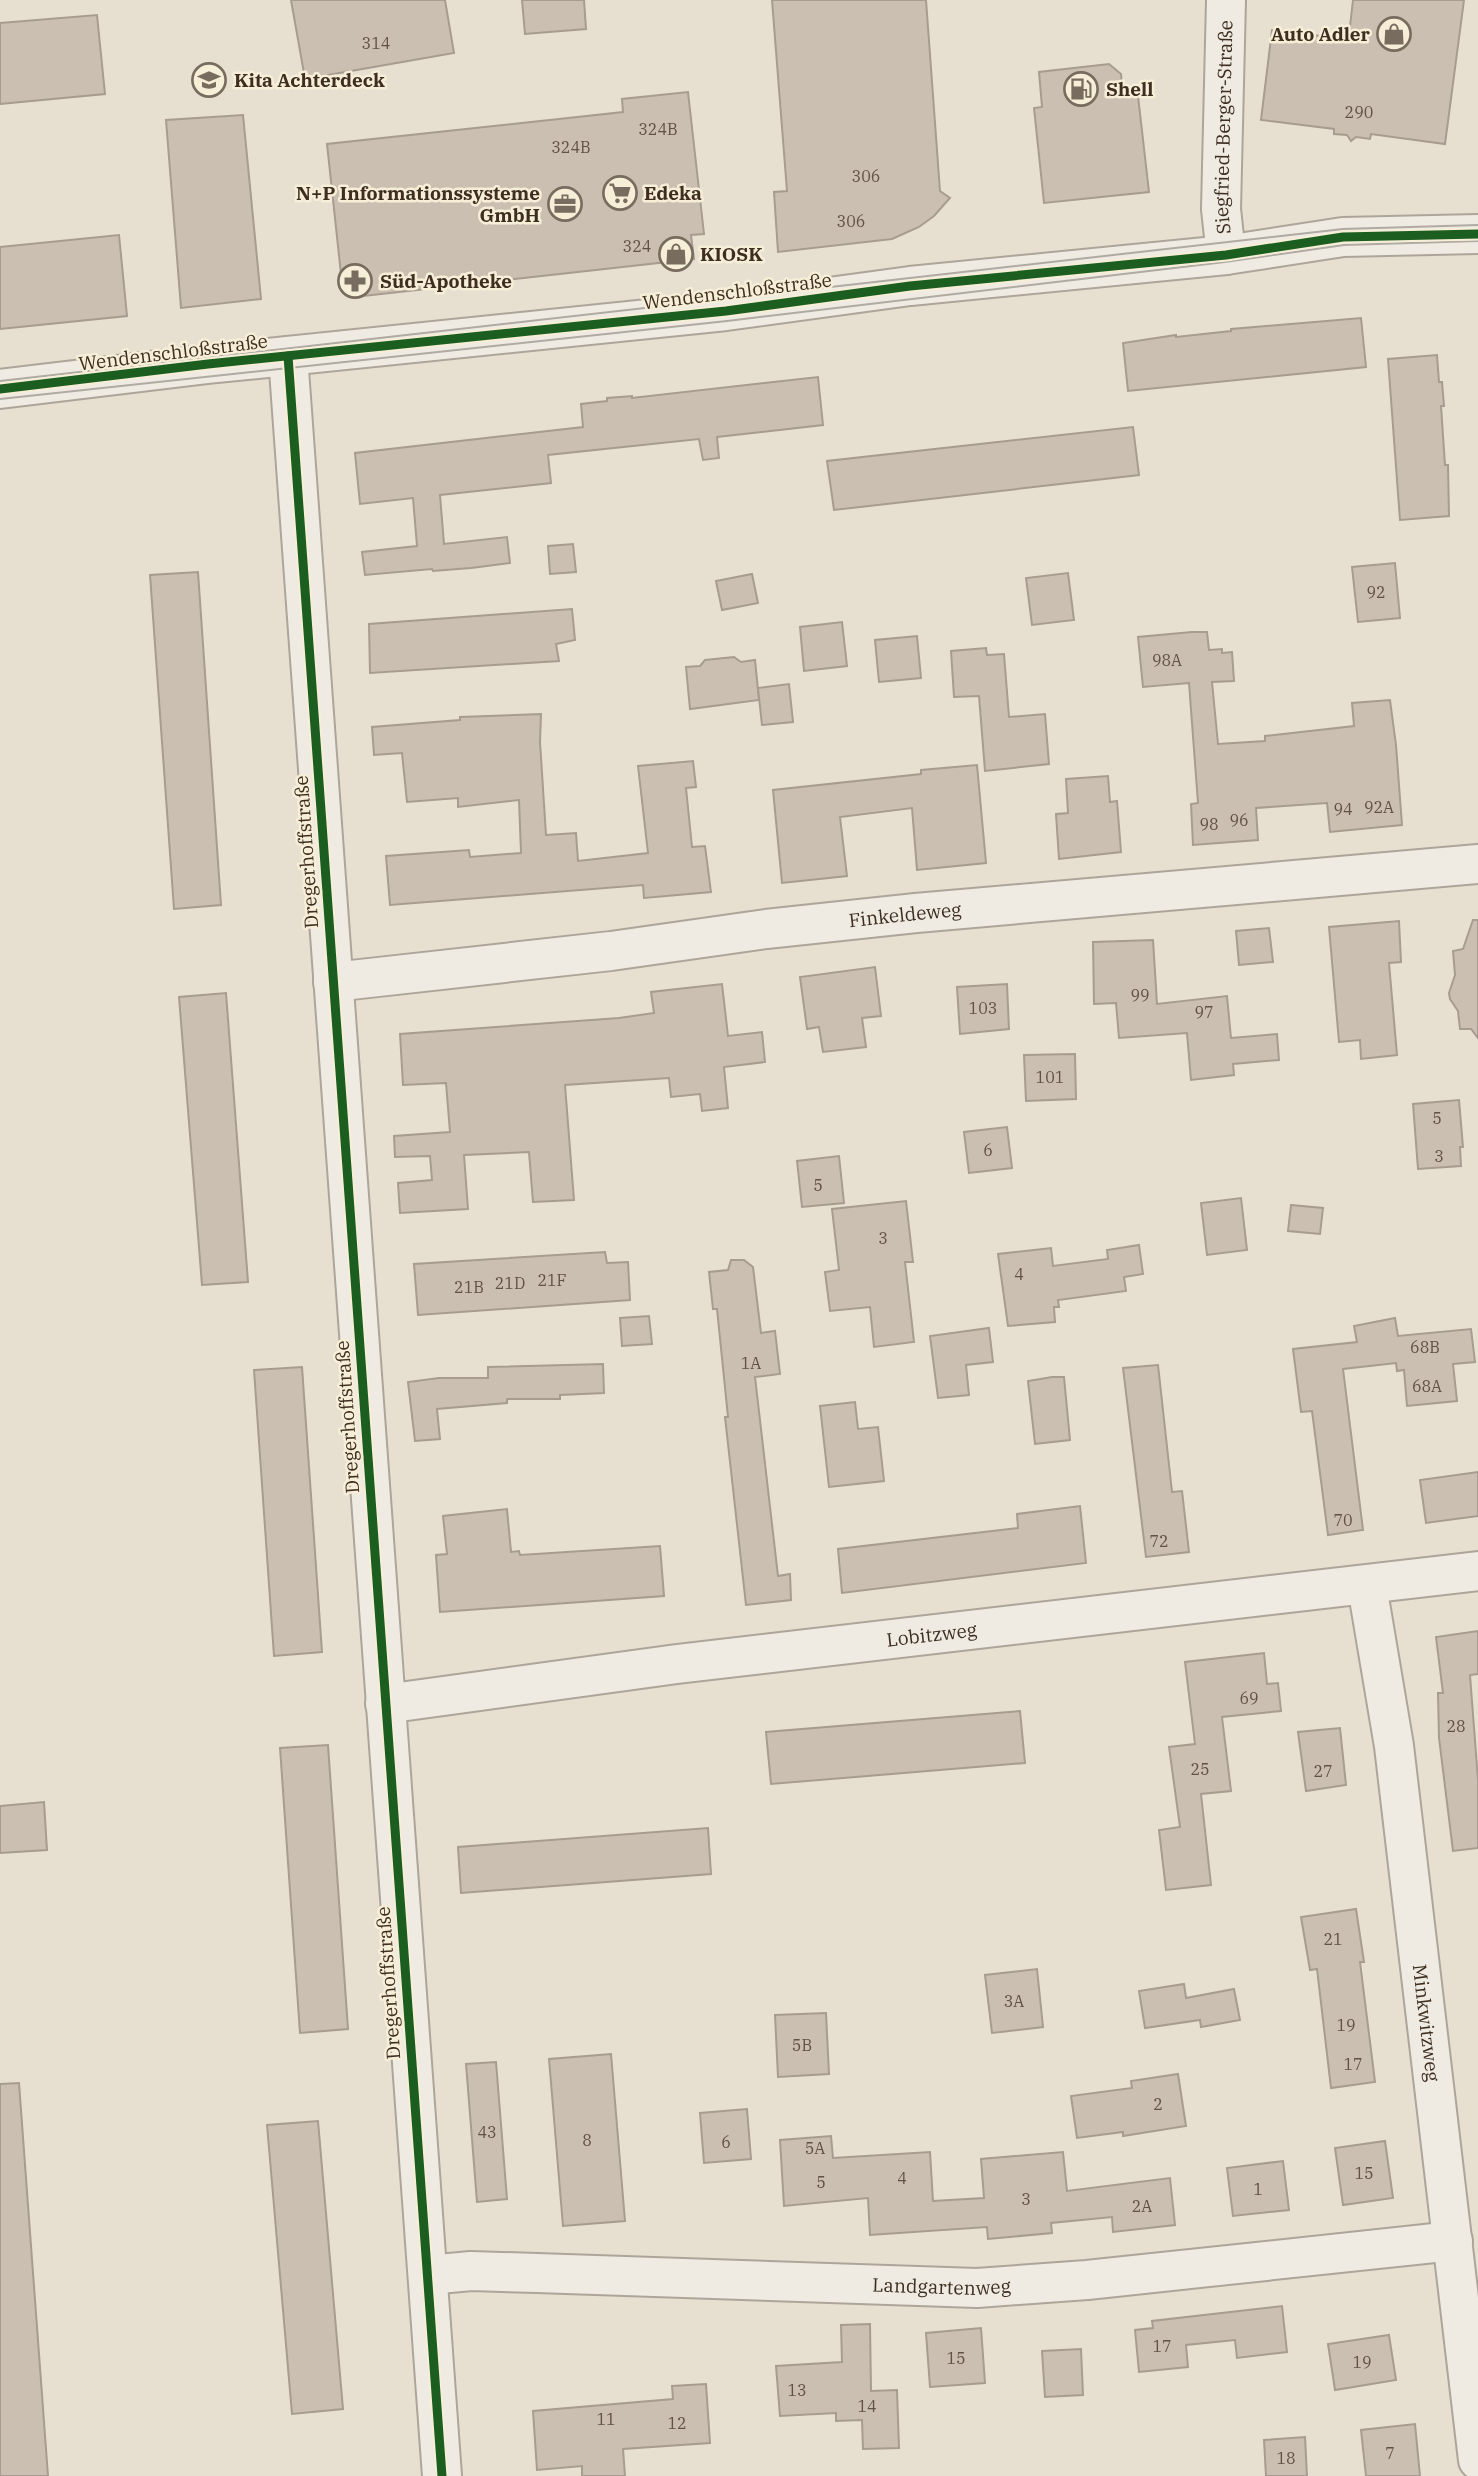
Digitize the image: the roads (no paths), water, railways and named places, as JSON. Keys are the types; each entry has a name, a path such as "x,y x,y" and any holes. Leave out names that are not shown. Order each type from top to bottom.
{"street":[{"name":"Siegfried-Berger-Straße","path":"1226,0 1221,209 1226,255"},
{"name":"Wendenschloßstraße","path":"0,390 288,356 726,311 910,286 1226,255 1343,237 1478,233"},
{"name":"Dregerhoffstraße","path":"288,356 442,2476"},
{"name":"Finkeldeweg","path":"333,982 916,913 1478,864"},
{"name":"Lobitzweg","path":"385,1704 690,1663 1478,1571"},
{"name":"Minkwitzweg","path":"1367,1586 1394,1745 1478,2460"},
{"name":"Landgartenweg","path":"428,2275 471,2271 977,2288 1087,2280 1453,2241"}],"tram line":[{"path":"0,381 1343,229 1478,225"},
{"path":"0,399 727,321 1225,262 1344,245 1478,241"}],"place":[{"name":"Auto Adler","path":"1394,34"},
{"name":"Kita Achterdeck","path":"209,80"},
{"name":"Shell","path":"1081,89"},
{"name":"Edeka","path":"620,193"},
{"name":"N+P Informationssysteme GmbH","path":"565,204"},
{"name":"KIOSK","path":"676,254"},
{"name":"Süd-Apotheke","path":"355,281"}]}
